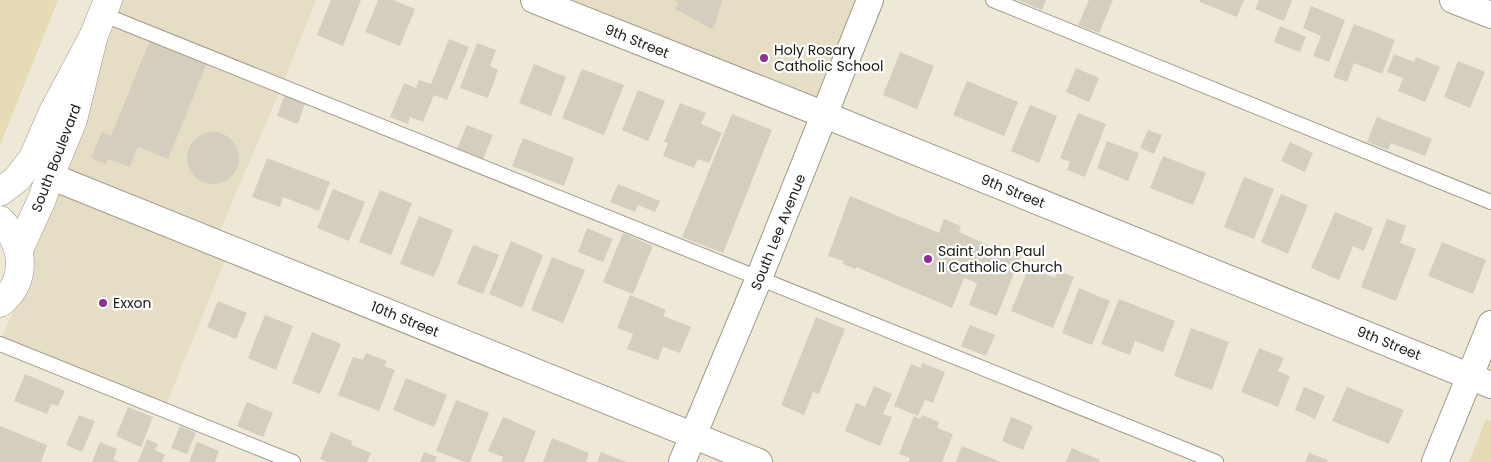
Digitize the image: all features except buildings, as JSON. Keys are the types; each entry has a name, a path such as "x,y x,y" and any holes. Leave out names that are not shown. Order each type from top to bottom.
{"street":[{"name":"9th Street","path":"534,0 1480,380"},
{"name":"South Lee Avenue","path":"682,462 759,278 870,0"},
{"path":"1454,0 1491,15"},
{"name":"South Boulevard","path":"19,250 42,199 73,120 101,16"},
{"name":"South Boulevard","path":"0,192 17,179 33,158 52,114 101,16"},
{"name":"10th Street","path":"50,176 759,462"},
{"path":"0,220 12,234 19,250 20,268 16,284 6,299 0,303"},
{"path":"1435,462 1480,380 1491,324"}],"lane":[{"path":"993,0 1491,202"},
{"path":"101,16 1216,462"},
{"path":"0,344 293,462"}],"shaded area":[{"path":"0,0 58,0 0,145"},
{"path":"108,0 316,0 282,86 215,242 230,248 164,410 0,342 23,288 19,250"},
{"name":"Holy Rosary Catholic School","path":"534,0 871,0 825,115"},
{"path":"1486,419 1491,421 1491,462 1469,462"}],"place":[{"name":"Holy Rosary Catholic School","path":"764,58"},
{"name":"Saint John Paul II Catholic Church","path":"928,259"},
{"name":"Exxon","path":"103,303"}]}
